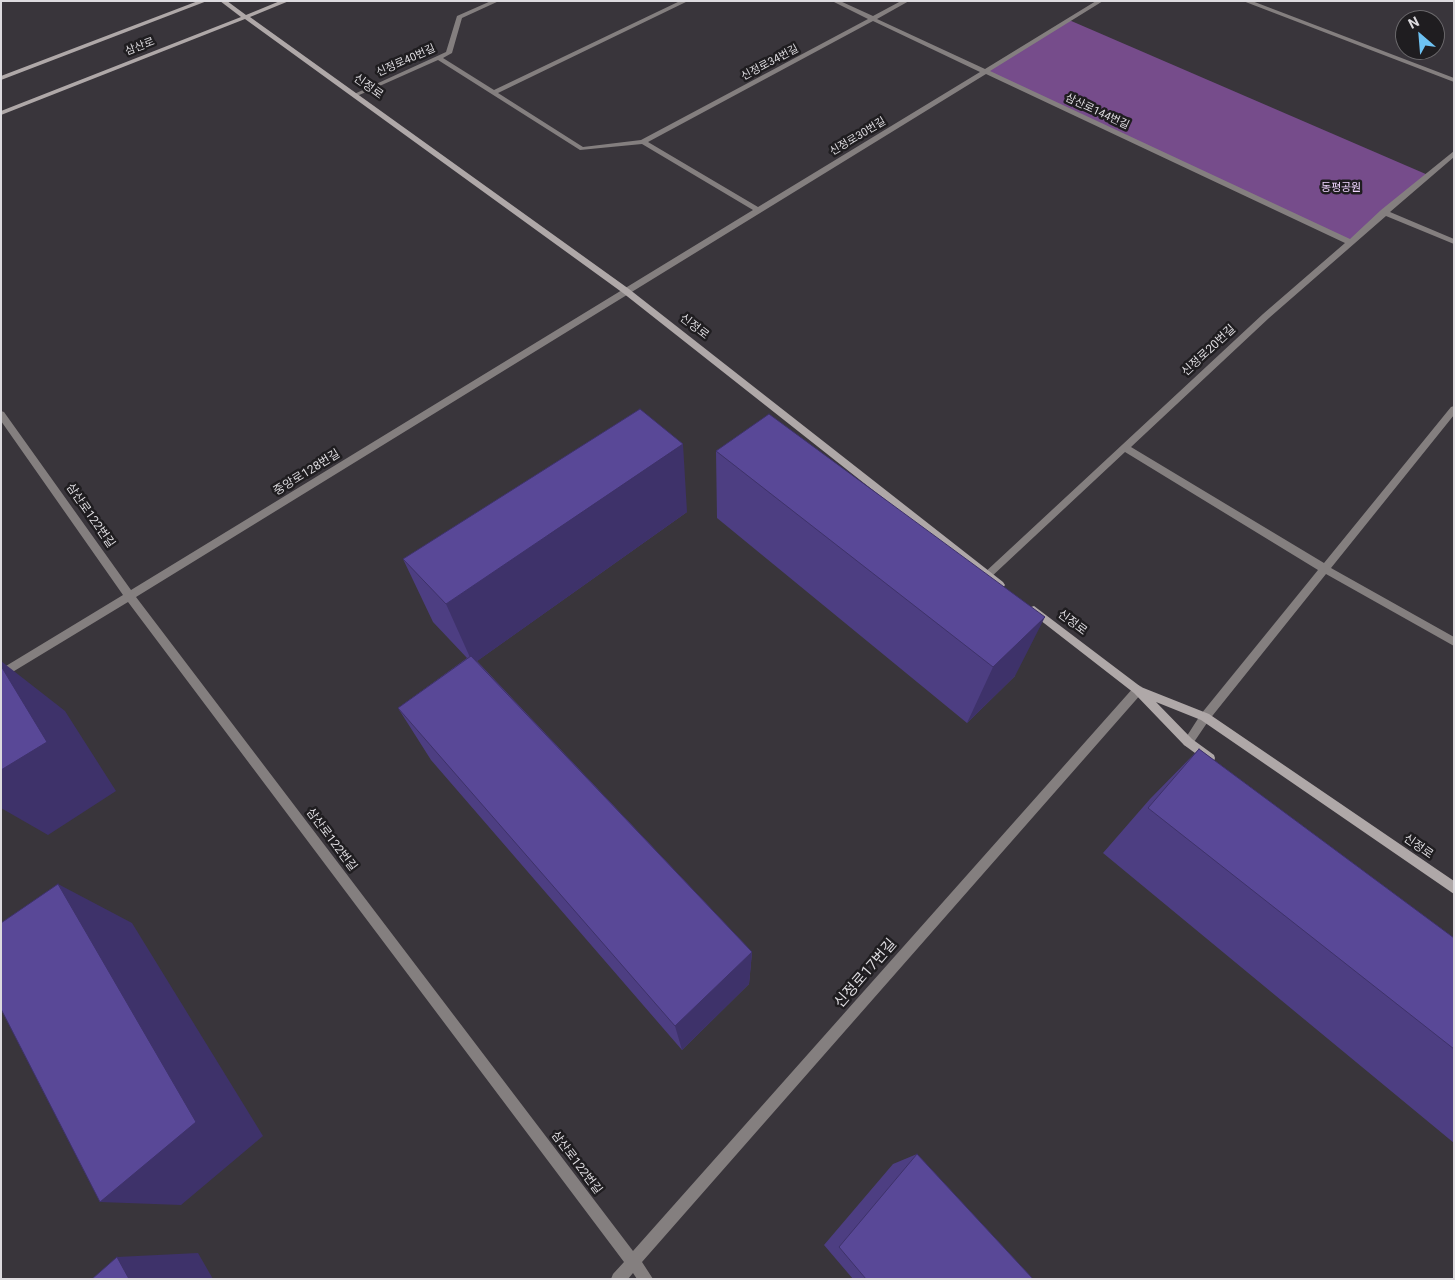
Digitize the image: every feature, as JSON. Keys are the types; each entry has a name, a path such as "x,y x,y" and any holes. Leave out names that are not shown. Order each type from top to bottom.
{"main road":[{"name":"삼산로","path":"1,78 204,1"},
{"name":"신정로","path":"223,1 626,291 1011,593"},
{"name":"삼산로","path":"1,113 286,1"},
{"name":"신정로","path":"1027,605 1138,690 1188,742 1220,766"},
{"name":"신정로","path":"1138,690 1205,717 1454,888"}],"street":[{"name":"신정로40번길","path":"355,95 449,53 459,17 496,1"},
{"path":"493,93 685,1"},
{"name":"삼산로144번길","path":"835,1 1349,242"},
{"name":"신정로34번길","path":"438,58 582,149 643,142 906,1"},
{"name":"신정로30번길","path":"626,291 1100,1"},
{"path":"1246,1 1454,80"},
{"path":"643,142 758,210"},
{"name":"신정로20번길","path":"987,575 1266,316 1349,242 1454,153"},
{"path":"1384,212 1454,242"},
{"name":"중앙로128번길","path":"1,676 626,291"},
{"path":"1188,742 1205,717 1454,409"},
{"name":"삼산로122번길","path":"1,414 130,597 646,1279"},
{"path":"1124,448 1325,569 1454,642"},
{"name":"신정로17번길","path":"618,1279 1138,690"}],"green space":[{"name":"동평공원","path":"1069,20 1428,175 1349,242 986,71"}],"building":[{"path":"640,409 683,444 446,604 403,559"},
{"path":"769,414 1045,617 993,667 716,451"},
{"path":"471,656 752,952 675,1026 398,708"},
{"path":"1,666 47,742 1,770"},
{"path":"1199,749 1454,938 1454,1049 1148,808"},
{"path":"58,884 196,1122 100,1202 1,1009 1,923"},
{"path":"917,1154 1033,1279 866,1279 839,1247"},
{"path":"117,1257 129,1279 92,1279"}]}
